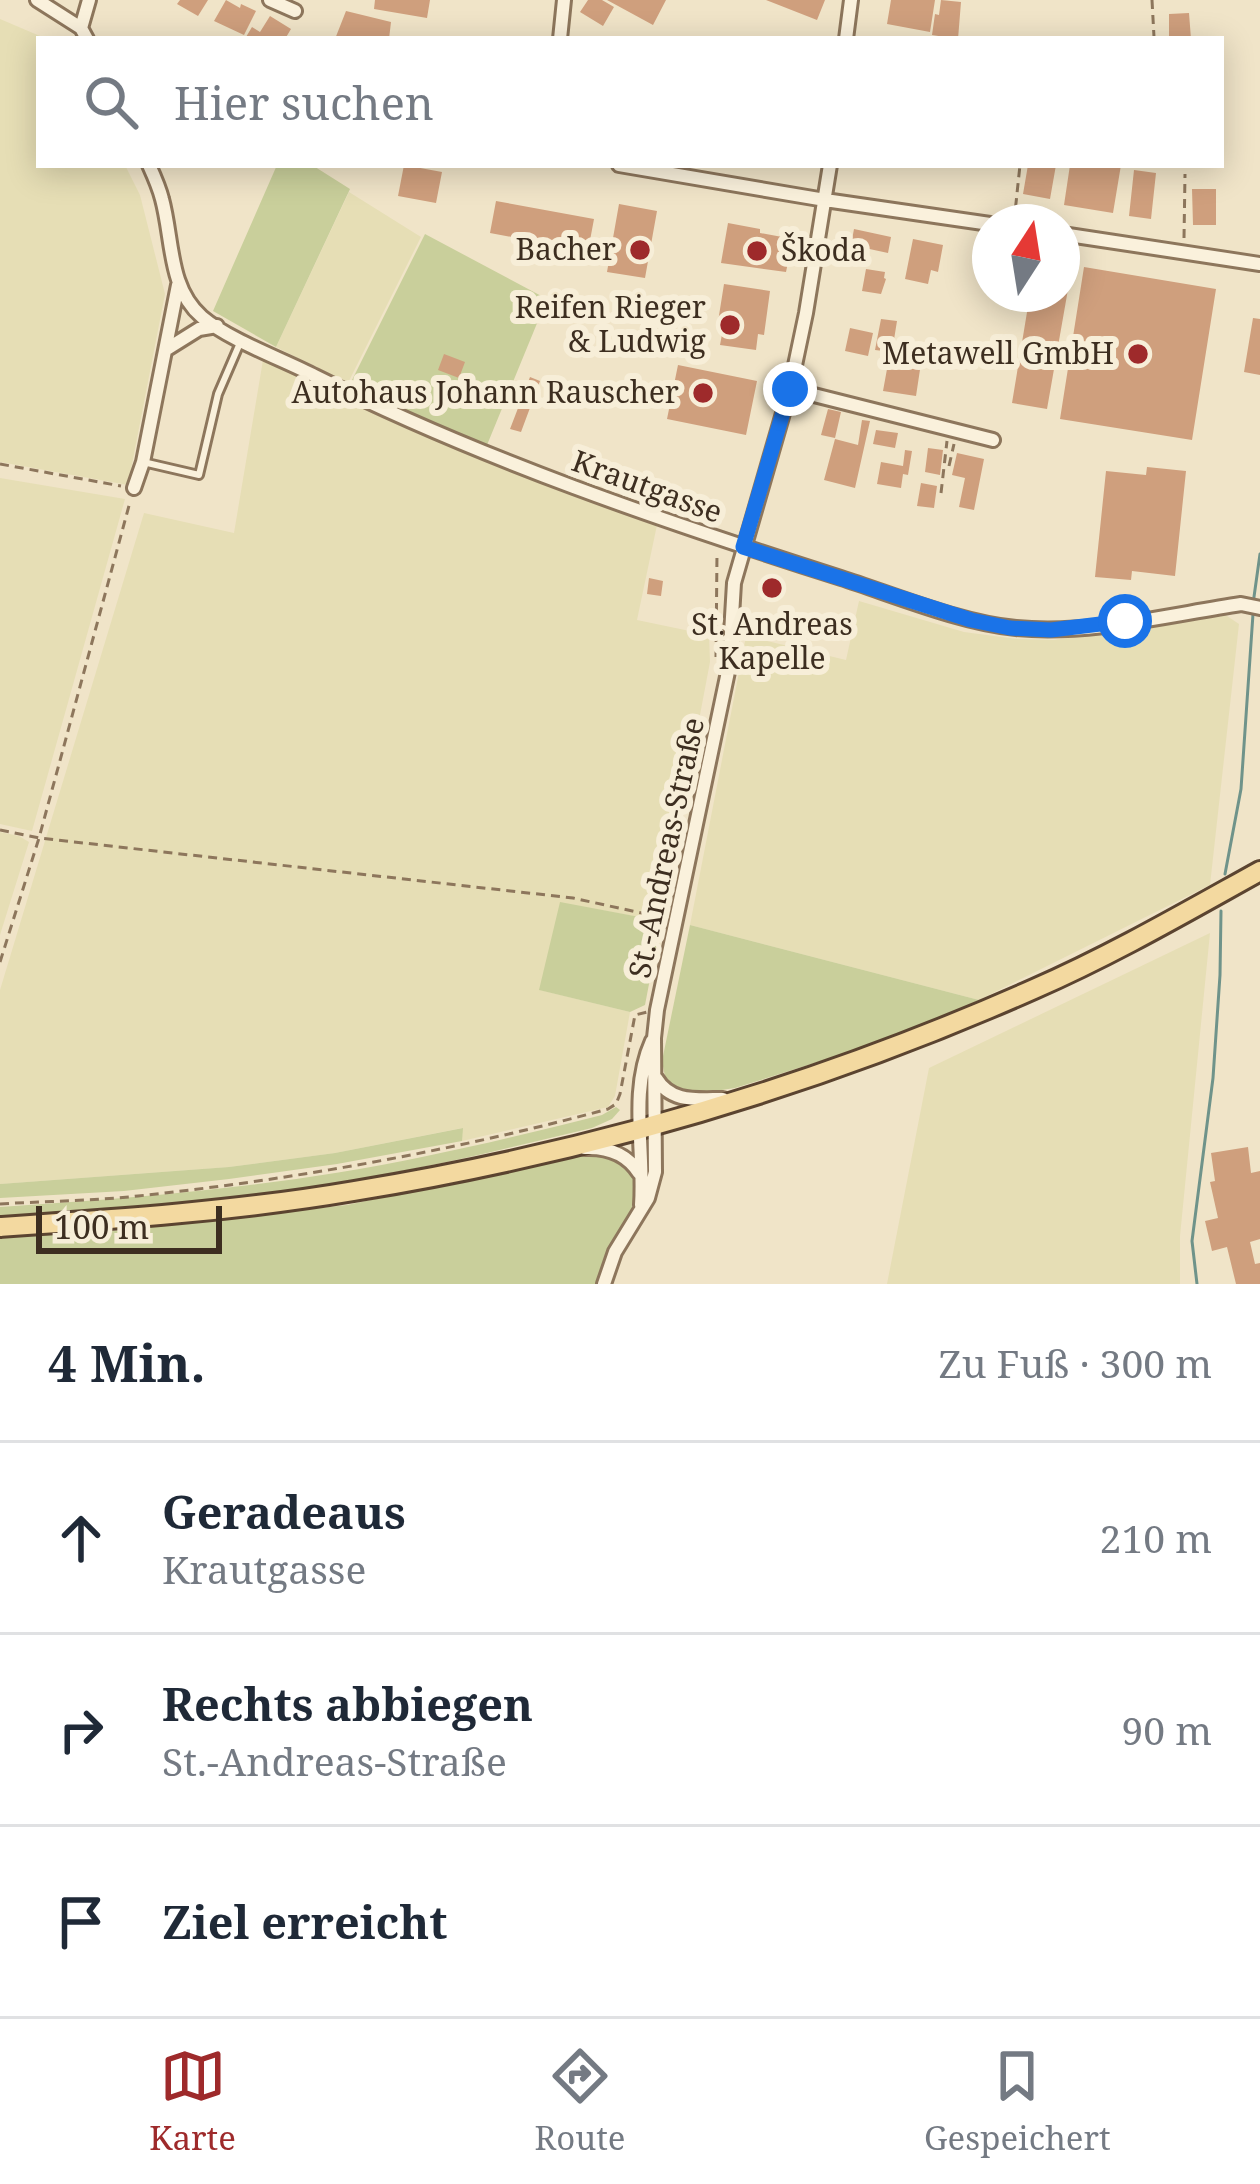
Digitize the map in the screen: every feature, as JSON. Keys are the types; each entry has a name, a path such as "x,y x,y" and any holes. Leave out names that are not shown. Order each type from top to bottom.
{"main road":[{"path":"0,1227 213,1210 350,1192 461,1172 648,1127 915,1039 1037,988 1260,871"}],"street":[{"path":"37,0 84,33 89,0"},
{"path":"270,0 296,11"},
{"path":"560,36 564,0"},
{"path":"846,36 851,0"},
{"path":"134,488 178,285 162,196 150,168"},
{"path":"637,168 972,221"},
{"name":"St.-Andreas-Straße","path":"654,1038 729,668 734,584 790,389 830,168"},
{"path":"1080,236 1260,264"},
{"name":"Krautgasse","path":"178,285 201,316 217,326 407,421 523,469 720,539 971,620 1051,630 1241,604 1260,608"},
{"path":"166,350 199,328 217,326"},
{"path":"790,389 993,440"},
{"path":"641,1206 655,1075 654,1038"},
{"path":"604,1284 615,1252 648,1198 655,1172 642,1079 654,1038"},
{"path":"655,1075 664,1090 682,1098 742,1098"},
{"path":"566,1149 593,1148 623,1156 641,1175"}],"lane":[{"path":"143,462 199,475 218,394 242,340"}],"path":[{"path":"1152,0 1154,36"},
{"path":"1016,204 1020,168"},
{"path":"1184,250 1185,174"},
{"path":"949,466 952,430"},
{"path":"941,493 952,430"},
{"path":"0,464 134,488 39,838 0,962"},
{"path":"716,672 720,539"},
{"path":"0,830 573,898 676,921"},
{"path":"0,1204 132,1196 330,1171 525,1132 608,1109 620,1094 634,1015 657,1010"}],"shaded area":[{"path":"0,19 40,36 36,36 36,168 126,168 140,195 165,294 128,485 0,462"},
{"path":"349,192 421,237 348,383 276,347"},
{"path":"263,360 522,476 657,525 637,620 709,635 710,662 661,921 561,903 540,990 630,1012 615,1096 608,1107 462,1141 462,1128 335,1153 229,1167 0,1184 0,990 144,513 234,533"},
{"path":"0,478 125,499 32,831 0,824"},
{"path":"859,601 964,632 1017,639 1054,640 1224,614 1239,624 1210,885 979,1000 690,925 746,636 846,660"},
{"path":"0,832 29,842 0,935"},
{"path":"1210,933 1180,1236 1180,1284 887,1284 929,1068"}],"green space":[{"path":"276,168 317,168 350,189 276,347 213,311"},
{"path":"425,234 547,299 487,445 350,384"},
{"path":"560,902 661,921 645,1005 630,1012 539,990"},
{"path":"690,925 979,1000 913,1032 735,1088 688,1095 666,1082 662,1061"},
{"path":"616,1107 620,1110 612,1119 592,1128 370,1177 212,1200 0,1216 0,1207 212,1189 370,1167 534,1132"},
{"path":"463,1128 462,1141 337,1164 124,1191 0,1198 0,1184 229,1167 335,1153"},
{"path":"584,1155 624,1166 635,1182 632,1207 610,1247 598,1284 0,1284 0,1238 124,1230 347,1205"}],"building":[{"path":"208,0 198,16 177,4"},
{"path":"226,0 256,11 244,35 214,21"},
{"path":"375,0 430,0 427,18 374,9"},
{"path":"588,0 602,0 614,7 603,26 580,12"},
{"path":"607,0 666,0 653,25"},
{"path":"766,0 825,0 817,20"},
{"path":"891,0 935,0 930,32 887,24"},
{"path":"941,0 961,2 958,36 932,35 935,14 939,15"},
{"path":"346,11 391,22 389,36 336,36"},
{"path":"1189,13 1191,36 1169,36 1169,14"},
{"path":"270,16 291,29 287,36 247,36 252,27 260,32"},
{"path":"403,168 442,172 436,203 398,196"},
{"path":"1027,168 1055,168 1050,199 1023,194"},
{"path":"1070,168 1120,168 1113,213 1064,204"},
{"path":"1134,170 1156,173 1151,219 1129,216"},
{"path":"1192,189 1216,189 1216,225 1193,225"},
{"path":"496,201 594,219 588,251 490,233"},
{"path":"619,204 657,211 645,278 607,272"},
{"name":"Škoda","path":"728,223 793,239 786,272 721,263"},
{"path":"854,229 891,237 888,253 851,245"},
{"path":"913,239 943,245 938,272 931,270 928,284 905,279"},
{"name":"Metawell GmbH","path":"1084,267 1216,289 1192,440 1060,419"},
{"path":"866,269 885,272 881,294 862,291"},
{"path":"724,284 770,291 764,335 758,334 756,350 720,345 723,329 717,328"},
{"path":"1027,312 1064,312 1047,409 1012,403"},
{"path":"1253,318 1260,319 1260,375 1244,372"},
{"path":"881,319 897,321 892,352 875,350"},
{"path":"850,328 873,333 868,356 845,351"},
{"path":"444,354 465,362 459,378 438,370"},
{"path":"889,358 921,363 916,396 883,391"},
{"path":"678,365 757,381 746,435 667,419"},
{"path":"530,377 540,381 521,432 510,429"},
{"path":"828,409 841,412 835,438 821,435"},
{"path":"862,420 870,421 855,488 824,480 835,439 858,445"},
{"path":"876,430 898,433 895,448 873,444"},
{"path":"928,448 943,450 940,475 925,472"},
{"path":"905,450 912,451 901,488 877,484 881,462 903,466"},
{"path":"957,453 984,459 974,510 959,507 965,478 952,475"},
{"path":"1147,467 1186,471 1175,576 1132,571 1131,580 1095,577 1106,471 1146,475"},
{"path":"921,483 937,486 934,508 917,506"},
{"path":"649,578 663,581 661,596 647,594"},
{"path":"1248,1147 1251,1173 1260,1171 1260,1239 1250,1242 1255,1264 1260,1263 1260,1284 1236,1284 1227,1247 1212,1251 1205,1221 1218,1218 1210,1182 1215,1181 1211,1153"}],"waterway":[{"path":"1253,604 1260,554"},
{"path":"1225,874 1241,789 1253,614"},
{"path":"1197,1284 1192,1241 1213,1078 1221,911"}],"place":[{"name":"Bacher","path":"640,250"},
{"name":"Škoda","path":"757,251"},
{"name":"Reifen Rieger & Ludwig","path":"730,325"},
{"name":"Metawell GmbH","path":"1138,354"},
{"name":"Autohaus Johann Rauscher","path":"703,393"},
{"name":"St. Andreas Kapelle","path":"772,588"}],"route":[{"path":"790,389 743,547 971,620 1010,628 1051,630 1125,621"}]}
